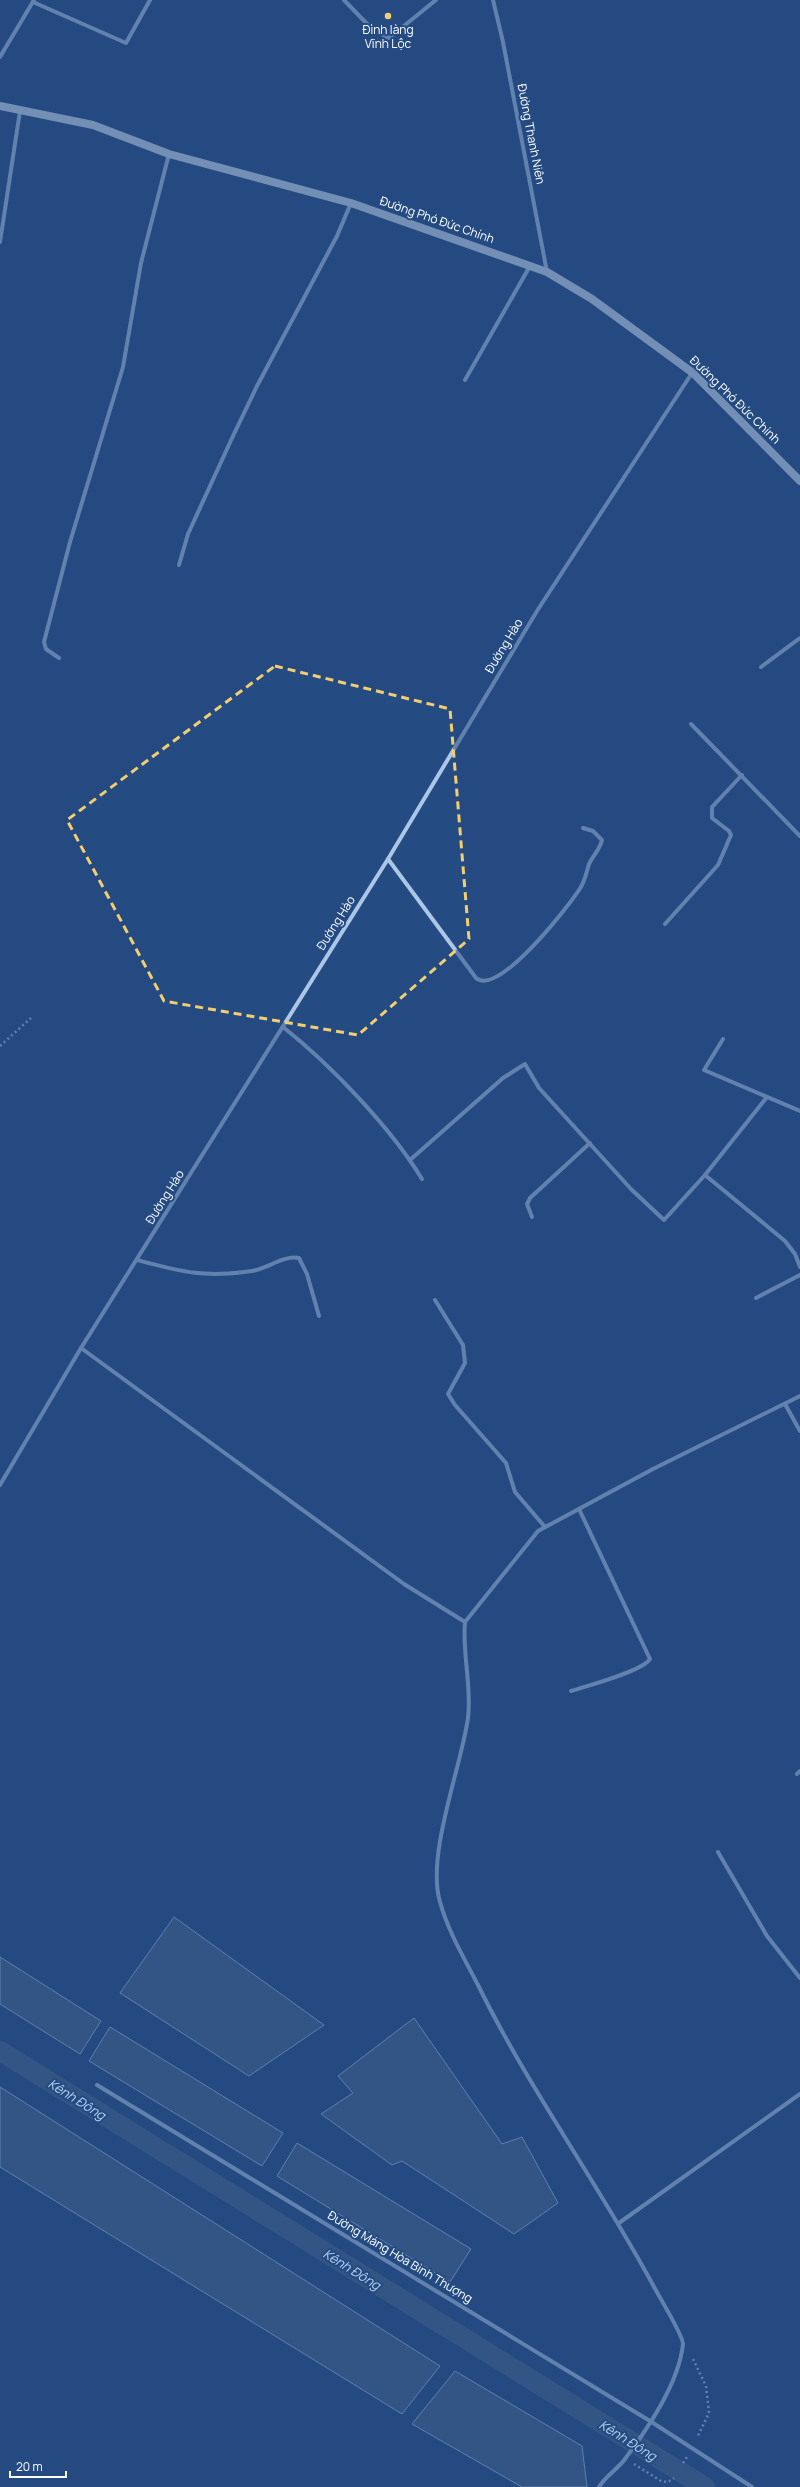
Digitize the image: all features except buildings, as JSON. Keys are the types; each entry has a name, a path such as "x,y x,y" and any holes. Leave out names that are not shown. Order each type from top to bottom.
{"main road":[{"name":"Đường Phó Đức Chính","path":"0,106 93,125 169,154 351,203 546,272 592,299 693,373 800,482"}],"street":[{"path":"0,57 34,1 126,43 150,0"},
{"path":"344,0 373,30 389,38 436,0"},
{"name":"Đường Thanh Niên","path":"493,0 504,42 546,272"},
{"path":"0,242 20,111"},
{"path":"59,658 46,649 44,642 70,542 123,367 141,263 169,154"},
{"path":"179,565 188,534 253,394 320,270 351,203"},
{"path":"465,380 530,266"},
{"name":"Đường Hào","path":"0,1485 81,1348 284,1027 388,859 537,610 693,373"},
{"path":"761,667 800,638"},
{"path":"691,724 800,836"},
{"path":"665,924 718,865 731,835 729,831 712,818 712,807 742,775"},
{"path":"388,859 476,978 480,982 486,982 506,971 525,955 580,890 602,840 593,831 583,828"},
{"path":"284,1027 304,1044 361,1103 410,1160 422,1179"},
{"path":"723,1038 704,1070 768,1096 800,1111"},
{"path":"410,1160 503,1078 525,1064 539,1088 631,1189 664,1220 705,1175 768,1096"},
{"path":"532,1217 527,1204 530,1198 590,1143"},
{"path":"705,1175 785,1241 795,1254 800,1267"},
{"path":"137,1260 184,1272 212,1276 253,1271 290,1258 298,1258 307,1274 319,1316"},
{"path":"756,1298 800,1275"},
{"path":"435,1300 463,1345 465,1363 448,1394 455,1405 506,1463 515,1492 545,1527"},
{"path":"81,1348 404,1584 465,1622"},
{"path":"599,2487 605,2477 622,2463 649,2423 677,2376 683,2341 619,2223 499,2028 450,1929 440,1903 436,1883 443,1831 468,1716 468,1674 463,1640 465,1622 538,1531 800,1396"},
{"path":"785,1404 800,1431"},
{"path":"571,1691 636,1669 647,1664 650,1659 579,1509"},
{"path":"718,1852 767,1936 800,1978"},
{"name":"Đường Máng Hòa Bình Thượng","path":"97,2085 692,2448 752,2487"},
{"path":"619,2223 800,2094"}],"path":[{"path":"0,1046 30,1018"},
{"path":"683,2341 706,2386 709,2414 683,2463"},
{"path":"622,2463 632,2463 661,2481 668,2482 674,2478"}],"highlighted area":[{"path":"275,666 450,709 469,939 358,1035 164,1001 67,820"}],"water":[{"path":"174,1917 324,2025 249,2076 120,1993"},
{"path":"0,1957 101,2021 80,2054 0,2004"},
{"path":"414,2018 502,2144 522,2137 558,2203 514,2234 402,2161 392,2165 321,2114 353,2093 338,2076"},
{"path":"110,2027 283,2133 262,2166 89,2061"},
{"path":"0,2087 440,2366 402,2414 0,2167"},
{"path":"297,2143 471,2249 450,2282 277,2176"},
{"path":"455,2371 582,2446 587,2487 522,2487 412,2424"}],"waterway":[{"name":"Kênh Đông","path":"0,2051 705,2487"}],"place":[{"name":"Đình làng Vĩnh Lộc","path":"388,16"}]}
